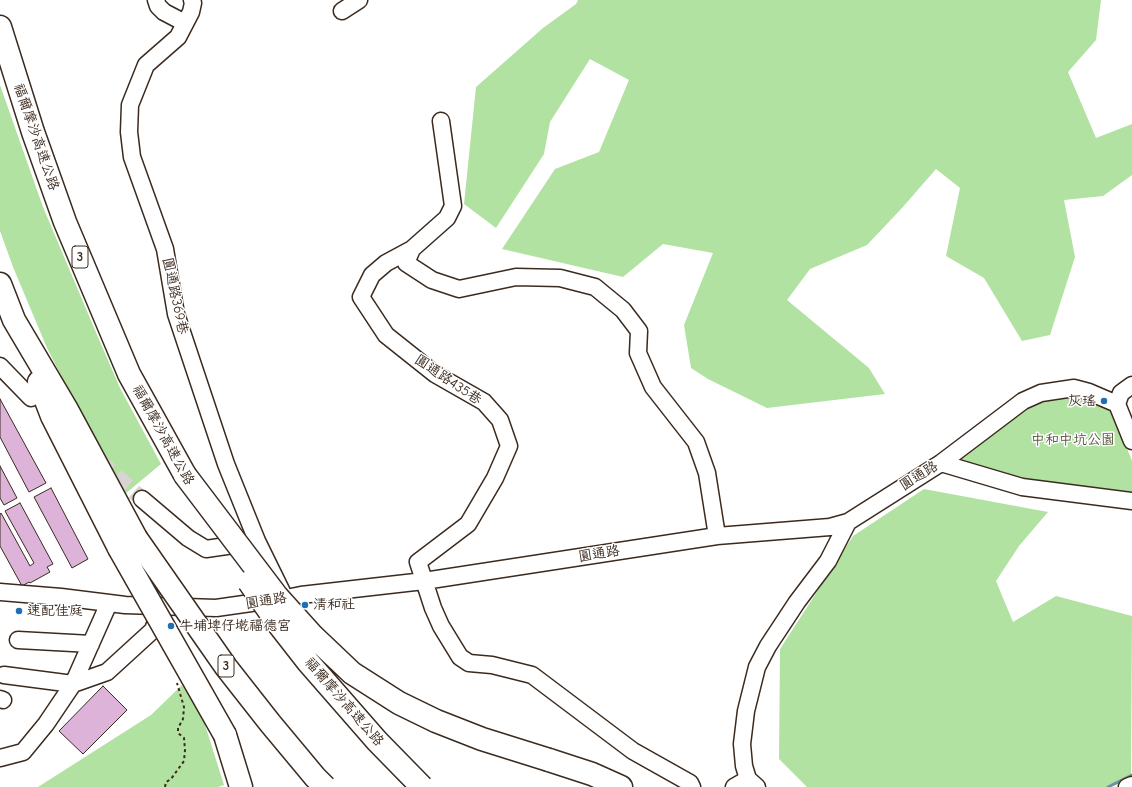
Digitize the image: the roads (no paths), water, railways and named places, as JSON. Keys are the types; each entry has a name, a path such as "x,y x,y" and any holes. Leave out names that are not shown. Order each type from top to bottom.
{"highway":[{"name":"福爾摩沙高速公路","path":"0,27 33,132 65,222 95,290 129,374 185,475 243,572 276,621 308,662 377,741 422,787"},
{"path":"0,284 52,416 128,543 225,736 241,787"},
{"path":"185,475 276,595 313,636 352,673 399,703 436,721 482,739 592,774 621,787"},
{"name":"3","path":"128,543 270,723 326,787"}],"street":[{"path":"156,0 158,6 164,12 185,23"},
{"path":"342,11 359,0"},
{"name":"圓通路369巷","path":"193,1 191,12 178,37 146,66 130,105 129,132 132,157 165,249 176,314 226,464 257,541 286,598"},
{"path":"441,122 454,206 447,218 412,249 406,263 432,280 459,289 516,277 560,278 595,287 624,310 639,331 638,353 653,387 696,442 707,473 717,536"},
{"name":"圓通路435巷","path":"412,249 386,263 372,275 361,297 386,335 435,374 484,402 500,420 509,446 495,478 468,524 418,562 424,581"},
{"path":"0,366 31,398"},
{"path":"1132,385 1111,402 1132,441"},
{"name":"圓通路","path":"0,592 26,593 125,605 216,608 301,595 424,581 717,536 830,527 848,522 941,463 1023,400 1041,393 1074,388 1089,392 1111,402"},
{"path":"941,463 1022,487 1132,501"},
{"path":"142,499 188,538 206,548 257,541"},
{"path":"734,787 753,783 744,766 742,744 748,704 758,667 768,646 828,561 848,522"},
{"path":"424,581 432,608 460,657 469,663 492,665 532,675 633,751 690,783 692,787"},
{"path":"3,755 23,752 46,724 73,684 109,603"},
{"path":"4,675 73,684 107,672 153,630 162,606"},
{"path":"18,640 91,644"},
{"path":"1128,787 1132,785"}],"waterway":[{"path":"1108,787 1132,775"}],"tunnel":[{"path":"98,460 142,499"}],"place":[{"name":"灰瑤","path":"1104,401"},
{"name":"清和社","path":"305,605"},
{"name":"速配佳庭","path":"19,611"},
{"name":"牛埔埤仔墘福德宮","path":"171,626"}],"park label":[{"name":"中和中坑公園","path":"1073,440"}]}
